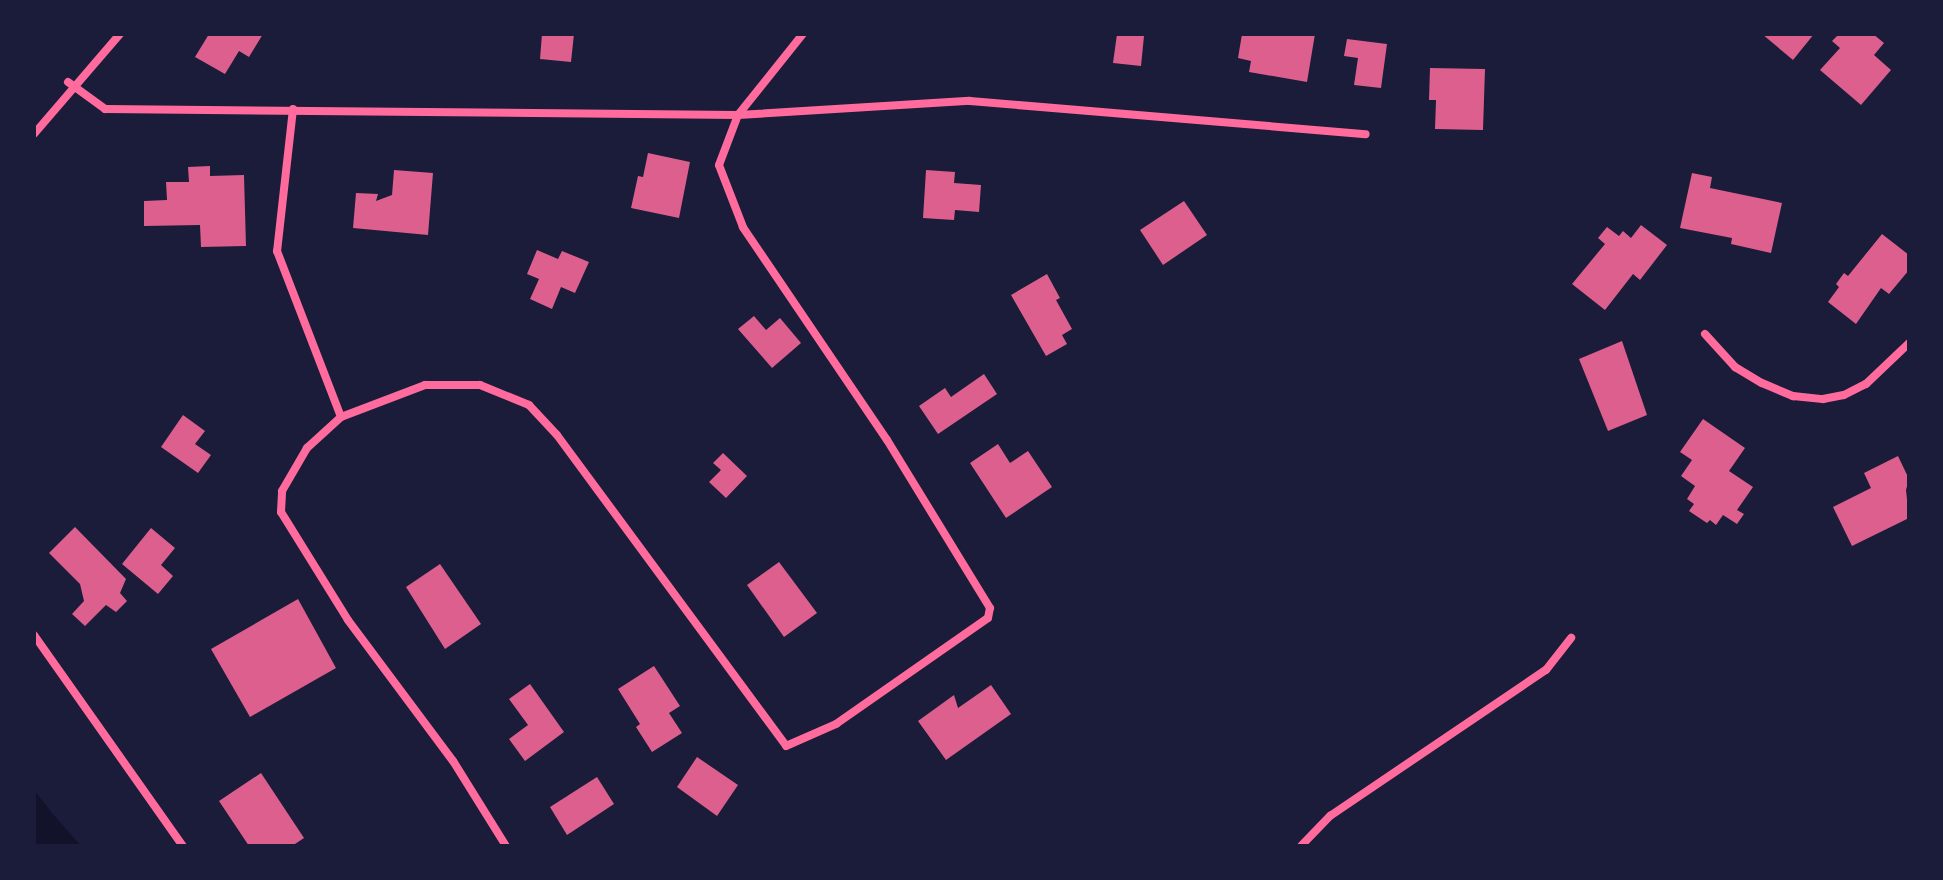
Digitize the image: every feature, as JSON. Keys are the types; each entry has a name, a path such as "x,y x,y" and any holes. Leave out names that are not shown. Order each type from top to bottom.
{"street":[{"path":"34,134 71,84 120,34"},
{"path":"506,846 453,761 348,620 281,512 282,491 307,448 341,417 425,385 480,385 529,405 564,445 786,746 836,724 988,618 990,608 887,440 743,227 719,165 738,115 803,34"},
{"path":"71,84 105,109 738,115 970,101 1366,134"},
{"path":"293,109 277,251 341,417"},
{"path":"1705,334 1735,367 1762,383 1793,396 1823,399 1844,395 1866,384 1909,343"},
{"path":"34,635 183,846"},
{"path":"1301,846 1330,816 1546,670 1571,638"}],"shaded area":[{"path":"34,790 52,813 81,846 34,846"}],"building":[{"path":"209,34 263,34 249,57 239,51 225,74 195,57"},
{"path":"542,34 574,34 571,62 540,59"},
{"path":"1117,34 1144,36 1141,66 1113,63"},
{"path":"1242,34 1315,34 1307,82 1249,72 1251,61 1238,58"},
{"path":"1762,34 1814,34 1793,60"},
{"path":"1839,34 1873,34 1884,43 1874,55 1891,70 1861,105 1820,70 1840,48 1832,41"},
{"path":"1347,39 1387,44 1381,88 1354,85 1358,58 1344,56"},
{"path":"1430,68 1485,69 1483,130 1435,129 1436,100 1429,100"},
{"path":"648,153 690,162 679,218 631,208 638,176 643,177"},
{"path":"210,166 210,176 244,175 246,246 201,247 200,225 144,226 144,201 167,200 166,182 189,182 188,167"},
{"path":"394,170 433,173 428,235 353,228 356,193 378,194 376,201 392,195"},
{"path":"926,170 955,172 954,183 981,185 979,212 955,210 954,220 923,218"},
{"path":"1692,173 1712,177 1710,188 1782,203 1771,253 1731,244 1732,238 1680,228"},
{"path":"1184,201 1207,235 1163,265 1140,230"},
{"path":"1641,225 1667,245 1640,280 1633,274 1605,310 1572,284 1605,244 1598,238 1607,227 1619,236 1623,231 1631,238"},
{"path":"1882,234 1909,255 1909,270 1889,294 1881,288 1856,324 1828,302 1844,273 1848,276"},
{"path":"537,250 558,259 562,251 589,262 575,293 561,287 552,309 530,299 539,279 527,274"},
{"path":"1047,274 1060,298 1056,300 1072,329 1062,335 1067,344 1046,356 1011,295"},
{"path":"754,316 766,330 780,318 801,343 772,368 738,329"},
{"path":"1622,341 1647,415 1608,431 1579,359"},
{"path":"984,374 997,394 938,434 919,406 945,388 951,397"},
{"path":"183,415 205,431 195,444 211,455 198,473 161,447"},
{"path":"1703,419 1745,448 1729,471 1753,487 1737,510 1744,514 1737,524 1723,515 1716,525 1710,520 1707,523 1689,511 1694,504 1687,499 1695,486 1681,476 1692,460 1680,452"},
{"path":"998,444 1010,463 1028,451 1052,487 1006,518 970,463"},
{"path":"723,453 747,476 726,498 709,482 721,470 713,463"},
{"path":"1898,456 1909,479 1906,490 1909,518 1852,546 1833,507 1871,488 1864,473"},
{"path":"75,527 126,579 120,593 127,601 116,612 106,605 85,626 72,614 84,601 80,584 49,553"},
{"path":"151,528 175,548 161,565 173,576 158,594 122,564"},
{"path":"779,562 817,613 784,637 747,585"},
{"path":"440,564 481,624 445,649 406,587"},
{"path":"298,599 336,668 250,717 211,649"},
{"path":"654,666 680,706 669,713 682,733 652,752 636,727 640,724 618,689"},
{"path":"530,684 564,732 525,761 509,739 528,725 509,699"},
{"path":"991,685 1011,714 946,760 918,721 954,695 958,708"},
{"path":"697,757 738,785 717,816 677,787"},
{"path":"261,773 304,838 292,846 249,846 219,801"},
{"path":"597,777 614,804 567,835 550,807"}]}
